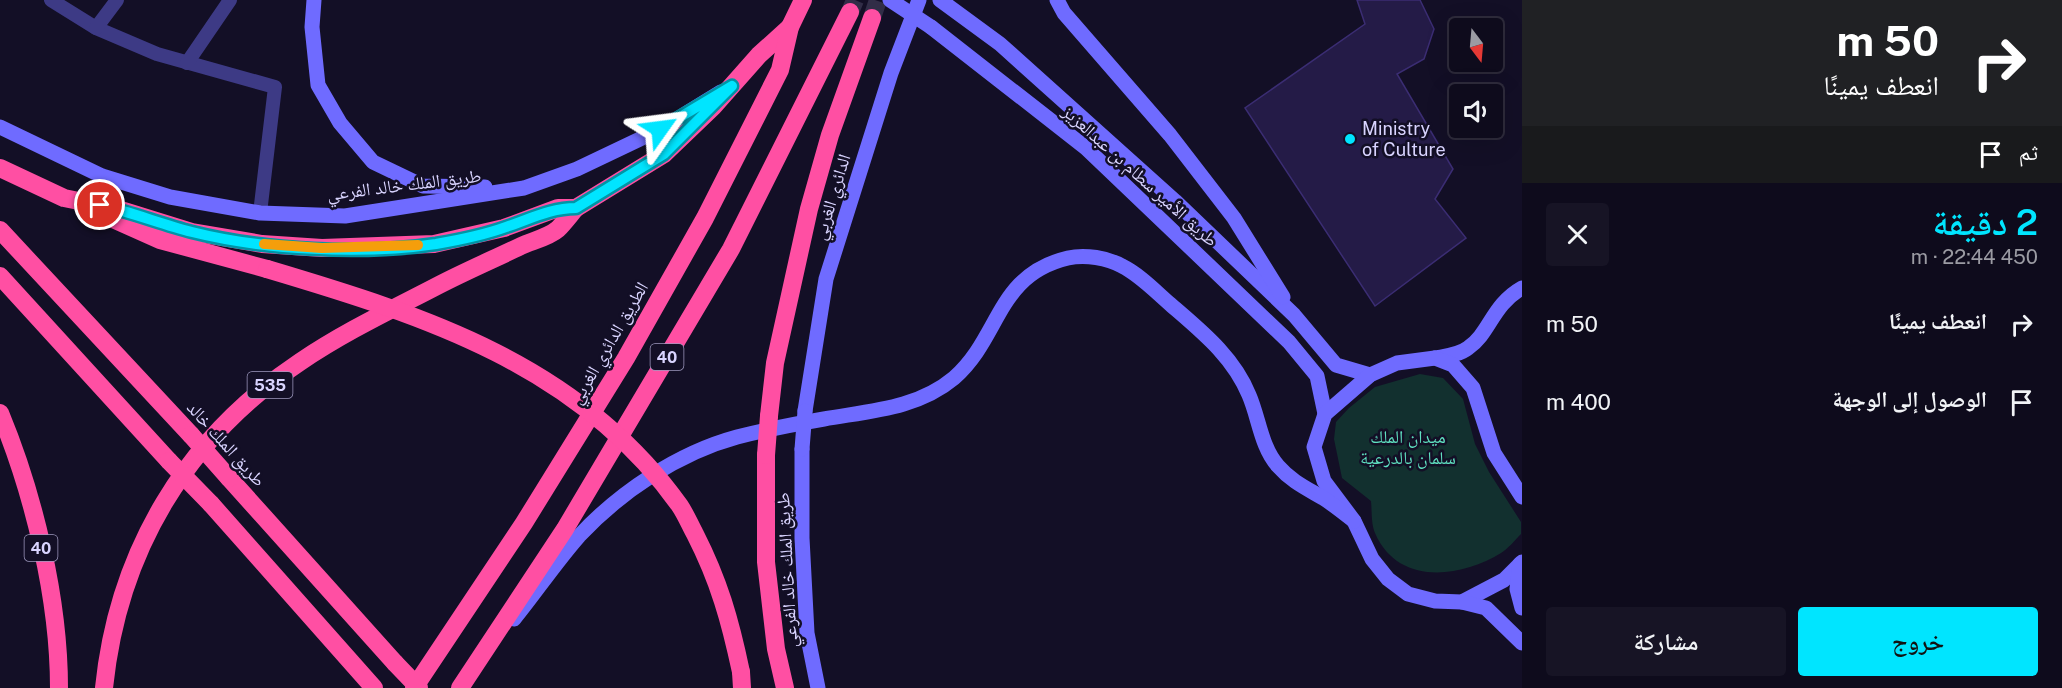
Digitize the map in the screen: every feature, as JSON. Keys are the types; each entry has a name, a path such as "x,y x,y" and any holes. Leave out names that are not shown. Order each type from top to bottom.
{"highway":[{"name":"الطريق الدائري الغربي","path":"414,688 524,524 626,358 705,218 780,70 790,27 803,0"},
{"name":"40","path":"460,688 565,529 731,249 849,12"},
{"path":"785,688 776,649 766,562 766,455 775,363 809,209 830,135 872,18"},
{"name":"535","path":"104,688 110,642 125,589 159,509 182,474 222,428 255,396 301,362 441,284 557,230 576,208 664,154 732,86 759,55 790,27"},
{"name":"535","path":"0,168 160,240 267,269 409,314 459,335 565,392 606,423 640,458 681,508 708,559 728,613 742,680"},
{"name":"535","path":"64,198 118,209 192,232 262,244 322,248 393,248 434,244 504,228 558,208 576,208"},
{"name":"طريق الملك خالد","path":"0,230 191,435 419,688"},
{"path":"0,276 211,504 374,688"},
{"name":"40","path":"0,413 12,443 34,517 51,594 59,688"}],"street":[{"path":"51,0 96,28 157,54 275,87 260,213"},
{"path":"96,28 117,0"},
{"path":"188,63 230,0"},
{"path":"314,0 312,27 318,85 340,123 373,162 423,186 524,188"},
{"name":"طريق الأمير سطام بن عبدالعزيز","path":"890,0 931,27 1086,148 1289,342 1317,376 1325,414"},
{"name":"الدائري الغربي","path":"802,449 805,411 826,279 891,73 919,0"},
{"path":"1057,0 1064,13 1170,135 1234,218 1294,315"},
{"name":"طريق الأمير سطام بن عبدالعزيز","path":"943,2 1000,44 1175,201 1294,315 1336,365 1371,375"},
{"name":"طريق الملك خالد الفرعي","path":"0,127 102,176 170,197 260,213 345,216 524,188 577,169 660,129 732,86"},
{"path":"460,688 580,536 626,494 651,477 690,456 734,438 897,407 927,396 955,377 978,350 1013,290 1035,270 1054,261 1074,257 1100,258 1122,266 1148,284 1218,347 1236,370 1250,396 1263,440 1276,464 1293,481 1354,521"},
{"path":"1522,288 1511,294 1498,307 1476,341 1467,349 1435,358 1397,363 1371,375 1325,414 1314,447 1324,481 1354,521 1372,559 1388,579 1408,594 1435,601 1462,602 1486,608 1522,642"},
{"path":"1435,358 1452,366 1465,376 1473,388 1494,453 1522,497"},
{"name":"طريق الملك خالد الفرعي","path":"802,449 802,538 807,633 818,688"},
{"path":"1462,602 1504,580 1521,563"},
{"path":"1521,563 1517,589 1522,608"}],"green space":[{"name":"ميدان الملك سلمان بالدرعية","path":"1420,374 1443,378 1463,399 1475,444 1489,472 1521,522 1521,534 1504,551 1467,568 1449,572 1414,569 1399,562 1385,550 1375,533 1371,501 1342,478 1334,439 1336,422 1375,387"}],"building":[{"name":"Ministry of Culture","path":"1357,0 1420,0 1434,29 1424,59 1397,74 1453,169 1435,199 1466,238 1375,306 1245,108 1365,24"}],"tunnel":[{"path":"850,12 855,0"},
{"path":"872,18 878,0"}],"slow traffic":[{"path":"264,244 322,248 393,248 418,245"}],"place":[{"name":"Ministry of Culture","path":"1350,139"}],"route":[{"path":"100,205 192,232 262,244 322,248 393,248 466,238 504,228 558,208 576,208 664,154 732,86 660,129"}]}
